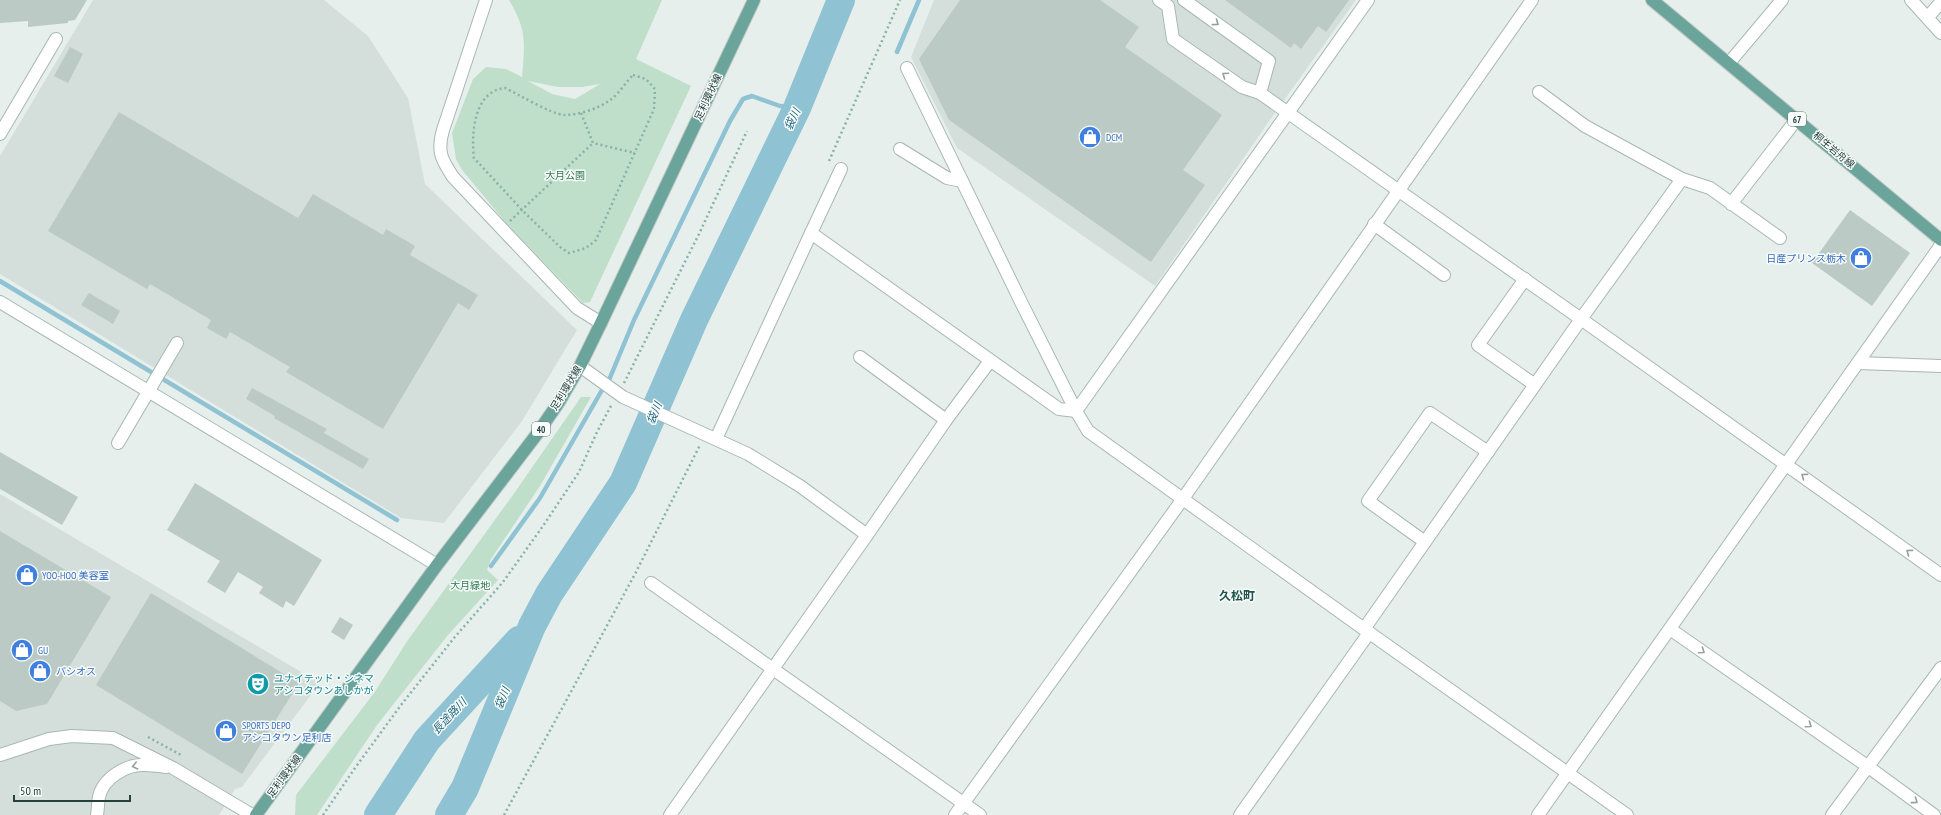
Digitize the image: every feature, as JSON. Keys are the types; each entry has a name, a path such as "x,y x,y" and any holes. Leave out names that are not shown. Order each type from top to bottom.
{"main road":[{"name":"足利環状線","path":"256,815 437,565 537,434 559,402 580,366 601,323 754,0"},
{"name":"桐生岩舟線","path":"1652,0 1941,240"}],"street":[{"path":"486,0 442,130 439,144 442,161 452,177 577,308 601,323"},
{"path":"1184,0 1269,61 1260,93"},
{"path":"1076,411 1368,0"},
{"path":"955,815 1182,500 1532,0"},
{"path":"1729,63 1782,0"},
{"path":"1911,0 1941,33"},
{"path":"1166,2 1173,39 1242,87 1260,93 1525,279 1941,575"},
{"path":"1928,17 1941,2"},
{"path":"0,134 56,39"},
{"path":"907,68 1076,411 1088,431 1099,441 1627,815"},
{"path":"1539,92 1585,126 1682,179 1710,188 1780,238"},
{"path":"1731,204 1797,120"},
{"path":"900,150 947,178 962,181"},
{"path":"716,439 840,169"},
{"path":"1240,815 1425,542 1581,319 1682,179"},
{"path":"1374,224 1444,275"},
{"path":"811,233 1059,409 1076,411"},
{"path":"1538,815 1941,245"},
{"path":"1525,279 1478,345 1535,385"},
{"path":"0,302 437,565"},
{"path":"118,444 177,343"},
{"path":"860,357 946,420"},
{"path":"670,815 946,420 990,361"},
{"path":"1858,363 1941,366"},
{"path":"580,366 619,395 701,437 716,439 748,454 776,470 867,535"},
{"path":"1425,542 1368,501 1430,413 1488,452"},
{"path":"651,583 980,815"},
{"path":"1670,629 1867,766 1934,815"},
{"path":"1832,815 1941,668"},
{"path":"0,755 49,739 72,736 100,736 113,738 173,768 252,815"},
{"path":"97,815 99,795 108,781 115,775 130,767 144,764 173,768"}],"path":[{"path":"633,75 646,79 655,89 654,109 635,153 596,240 586,248 569,253 560,247 522,210 474,158 473,128 486,96 496,89 505,88 563,115 581,113 600,107 612,99 624,83 633,75"},
{"path":"581,113 593,143"},
{"path":"324,815 355,768 401,705 454,638 503,582 579,472 597,432 619,395 699,234 747,131"},
{"path":"593,143 635,153"},
{"path":"507,224 593,143"},
{"path":"504,815 635,574 701,437"}],"shaded area":[{"path":"93,0 324,0 368,36 408,98 425,184 577,330 522,421 444,523 401,518 0,274 0,156"},
{"name":"DCM","path":"934,0 1356,0 1272,117 1155,286 957,148 911,57"},
{"path":"0,494 320,683 242,787 235,789 219,815 0,815"}],"green space":[{"name":"大月公園","path":"509,0 662,0 636,59 691,86 590,302 583,303 507,224 462,170 456,159 452,133 473,79 486,67 506,69 522,77 524,46 522,29","holes":["528,81 558,87 582,87 600,84 575,99 552,94"]},
{"name":"大月緑地","path":"581,397 591,397 540,486 491,559 487,570 498,580 448,635 377,725 317,815 295,815 296,795 374,693 408,640 515,492"}],"building":[{"path":"0,0 87,0 75,20 68,21 68,23 28,27 28,21 0,23"},
{"name":"DCM","path":"960,0 1100,0 1139,27 1125,47 1222,115 1183,170 1205,185 1151,262 949,120 919,59"},
{"path":"1225,0 1349,0 1326,32 1318,26 1301,49 1294,43 1291,48"},
{"path":"70,47 83,54 68,83 54,76"},
{"path":"119,112 298,218 313,194 383,235 386,229 415,246 410,255 478,295 469,310 458,303 383,429 286,372 290,367 230,332 226,339 207,328 211,320 150,284 147,289 48,231"},
{"name":"日産プリンス栃木","path":"1850,210 1910,253 1872,306 1812,263"},
{"path":"89,293 120,311 113,324 81,305"},
{"path":"252,388 327,429 324,433 369,459 363,469 274,418 275,416 246,399"},
{"path":"0,452 78,497 62,525 0,489"},
{"path":"195,483 322,560 294,606 286,601 283,608 259,593 263,587 238,572 225,593 207,582 220,561 167,530"},
{"path":"0,531 111,597 47,704 16,711 0,701"},
{"path":"151,593 299,683 242,774 96,685"},
{"path":"340,617 353,625 344,640 331,632"}],"waterway":[{"name":"袋川","path":"449,815 465,788 532,626 549,594 623,483 694,320 797,108 841,0"},
{"path":"897,52 919,0"},
{"path":"609,380 634,320 730,121 743,99 752,96 780,106 797,108"},
{"path":"0,281 397,520"},
{"path":"491,566 540,498 602,390"},
{"name":"長途路川","path":"378,815 427,740 519,640"}],"place":[{"name":"DCM","path":"1090,137"},
{"name":"日産プリンス栃木","path":"1861,258"},
{"name":"YOO-HOO 美容室","path":"27,575"},
{"name":"GU","path":"22,650"},
{"name":"パシオス","path":"40,671"},
{"name":"ユナイテッド・シネマ アシコタウンあしかが","path":"258,684"},
{"name":"SPORTS DEPO アシコタウン足利店","path":"226,731"}],"district":[{"name":"久松町","path":"1237,595"}]}
